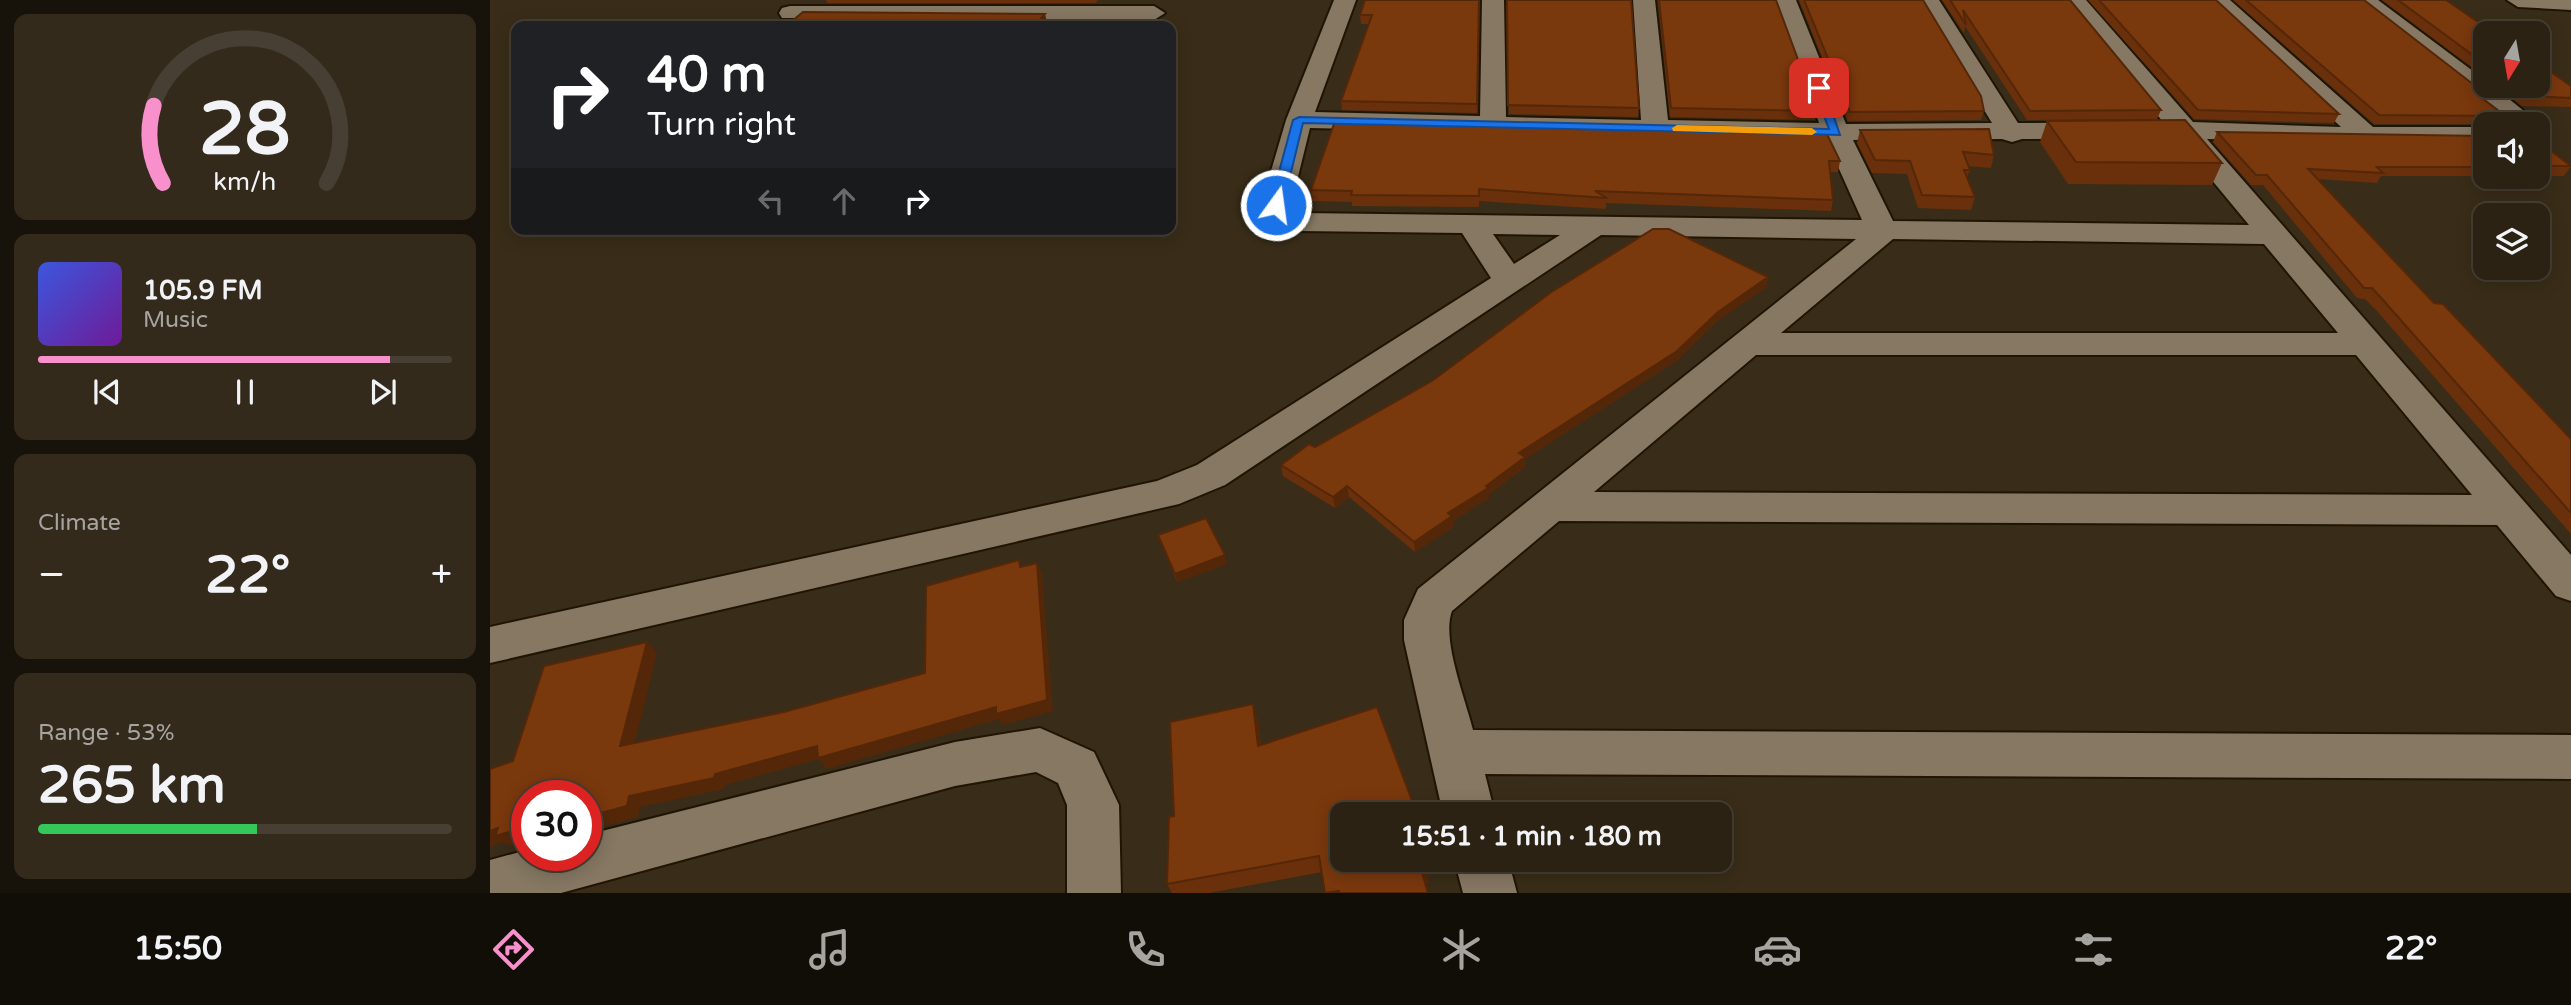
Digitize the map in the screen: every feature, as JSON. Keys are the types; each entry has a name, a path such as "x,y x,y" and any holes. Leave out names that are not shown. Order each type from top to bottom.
{"street":[{"path":"778,21 810,0"},
{"path":"1345,0 1299,120 1276,205 1281,217 1299,222 1883,232 2274,235"},
{"path":"1493,0 1493,123"},
{"path":"1644,0 1655,128"},
{"path":"1785,0 1836,132 1883,232"},
{"path":"1928,0 2012,134"},
{"path":"2074,0 2571,584"},
{"path":"2217,0 2366,135"},
{"path":"2364,0 2511,112"},
{"path":"2518,0 2571,3"},
{"path":"790,13 1163,9 1139,21"},
{"path":"1299,120 1836,132 2012,134 2185,130 2473,135"},
{"path":"1470,223 1510,282"},
{"path":"490,645 1165,494 1211,475 1593,227"},
{"path":"1466,802 1427,640 1426,620 1434,601 1883,232"},
{"path":"1746,344 2367,344"},
{"path":"1550,506 2508,510"},
{"path":"490,886 955,764 1040,750 1076,768 1093,805 1094,893"},
{"path":"1453,752 2571,757"},
{"path":"1484,872 1490,893"}],"building":[{"path":"1365,0 1479,0 1477,104 1341,101 1372,15 1360,15"},
{"path":"1507,0 1631,0 1639,108 1508,105"},
{"path":"1659,0 1776,0 1817,111 1671,108"},
{"path":"1804,0 1923,0 1981,96 1984,111 1850,112"},
{"path":"1950,0 2070,0 2161,110 2030,111 1963,10 1966,25"},
{"path":"2099,0 2216,0 2339,114 2198,110"},
{"path":"2246,0 2364,0 2473,84 2473,98 2482,98 2500,112 2473,112 2473,116 2379,115"},
{"path":"2398,0 2446,0 2477,21 2473,21 2473,55"},
{"path":"803,12 1045,14 1039,21 792,21"},
{"path":"2550,71 2571,86 2571,98 2550,97"},
{"path":"2185,120 2222,163 2076,162 2047,121"},
{"path":"1335,121 1826,132 1840,161 1829,161 1833,200 1595,191 1607,198 1479,189 1479,196 1351,195 1352,191 1311,190"},
{"path":"1989,129 1994,155 1963,152 1970,170 1964,170 1975,197 1922,195 1910,161 1875,160 1860,130"},
{"path":"2217,132 2473,136 2473,167 2377,167 2383,173 2308,169 2434,303 2443,304 2571,439 2571,513 2372,288 2364,288 2267,175 2256,175"},
{"path":"2550,150 2571,166 2550,166"},
{"path":"1653,229 1669,229 1768,277 1718,312 1677,351 1519,453 1525,457 1486,486 1488,488 1448,513 1452,516 1414,542 1347,486 1333,497 1281,465 1309,444 1315,447 1432,381 1550,293"},
{"path":"1206,518 1225,555 1175,574 1158,535"},
{"path":"1019,560 1020,567 1037,563 1047,700 996,714 996,707 818,758 817,746 715,774 714,778 629,796 627,806 602,813 602,780 511,780 511,832 495,836 498,828 490,831 490,769 513,761 544,666 647,642 620,746 784,712 925,673 926,586"},
{"path":"1253,704 1258,746 1377,707 1412,802 1330,802 1330,872 1422,872 1428,893 1325,893 1319,856 1167,884 1169,817 1174,816 1170,722"}],"slow traffic":[{"path":"1677,128 1812,132"}],"route":[{"path":"1276,205 1299,120 1836,132 1819,88"}]}
